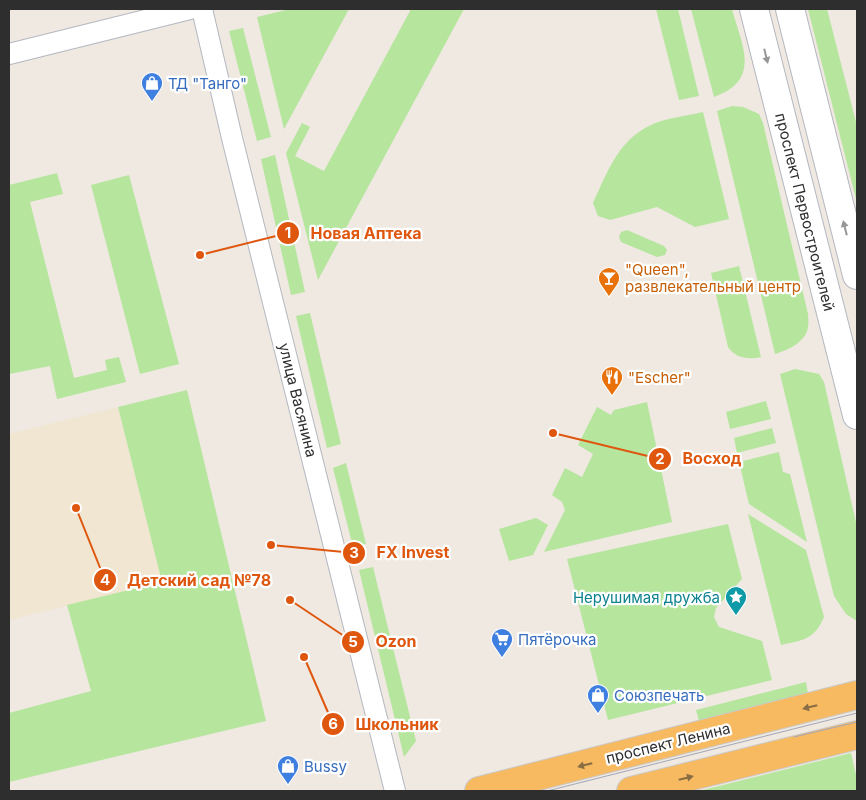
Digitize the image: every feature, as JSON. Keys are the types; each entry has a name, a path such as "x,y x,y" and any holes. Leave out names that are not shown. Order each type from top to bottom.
{"highway":[{"name":"проспект Ленина","path":"479,791 857,695"},
{"path":"631,791 857,735"}],"main road":[{"name":"проспект Первостроителей","path":"754,9 849,350 857,415"},
{"path":"790,9 857,275"}],"street":[{"path":"9,54 190,9"},
{"name":"улица Васянина","path":"202,9 232,138 395,791"}],"shaded area":[{"path":"118,407 163,582 9,620 9,434"}],"green space":[{"path":"290,9 349,9 284,129 257,17"},
{"path":"411,9 464,9 318,280 286,153 302,123 310,127 295,156 324,171"},
{"path":"656,9 678,9 699,96 679,100"},
{"path":"691,9 732,9 740,36 745,61 743,71 738,81 729,90 714,97"},
{"path":"808,9 827,9 857,126 857,203"},
{"path":"243,28 271,137 257,141 229,31"},
{"path":"732,106 743,107 759,114 763,123 808,314 807,332 804,337 791,348 775,354 717,111"},
{"path":"703,112 729,219 695,227 657,207 610,220 598,216 593,203 615,158 630,139 651,125"},
{"path":"275,155 305,292 291,295 261,159"},
{"path":"57,173 63,194 30,202 74,378 107,370 105,360 119,357 126,382 57,399 50,366 9,374 9,185"},
{"path":"129,175 179,364 140,374 91,185"},
{"path":"627,230 664,246 667,250 665,255 657,257 621,242 619,237 621,232"},
{"path":"739,266 761,357 738,356 728,347 711,273"},
{"path":"310,313 341,444 327,448 296,316"},
{"path":"795,369 819,374 824,382 857,527 857,621 846,614 834,596 780,374"},
{"path":"187,390 266,721 9,782 9,713 91,691 67,605 162,582 118,407"},
{"path":"766,401 771,419 730,429 726,412"},
{"path":"647,402 672,522 544,552 565,510 562,502 552,495 565,468 582,477 593,454 578,445 597,407 611,415 614,410"},
{"path":"772,428 776,443 737,453 734,438"},
{"path":"779,452 783,472 790,474 807,542 749,504 739,462"},
{"path":"346,463 366,544 353,547 333,468"},
{"path":"748,514 806,550 824,617 812,635 807,638 781,645"},
{"path":"536,518 548,525 533,555 509,561 499,529"},
{"path":"728,524 742,579 716,608 714,617 719,627 762,641 772,680 608,720 567,559"},
{"path":"373,567 416,741 404,757 359,570"},
{"path":"806,682 808,694 699,721 696,710"},
{"path":"851,753 857,779 857,791 699,791"}],"tram line":[{"path":"547,791 857,713"},
{"path":"794,737 857,722"}],"place":[{"name":"ТД \"Танго\"","path":"152,102"},
{"name":"Новая Аптека","path":"200,255"},
{"name":"\"Queen\", развлекательный центр","path":"609,297"},
{"name":"\"Escher\"","path":"612,396"},
{"name":"Восход","path":"553,433"},
{"name":"Детский сад №78","path":"76,508"},
{"name":"FX Invest","path":"271,545"},
{"name":"Ozon","path":"290,600"},
{"name":"Нерушимая дружба","path":"736,616"},
{"name":"Школьник","path":"304,657"},
{"name":"Пятёрочка","path":"502,658"},
{"name":"Союзпечать","path":"598,714"},
{"name":"Bussy","path":"288,785"}]}
